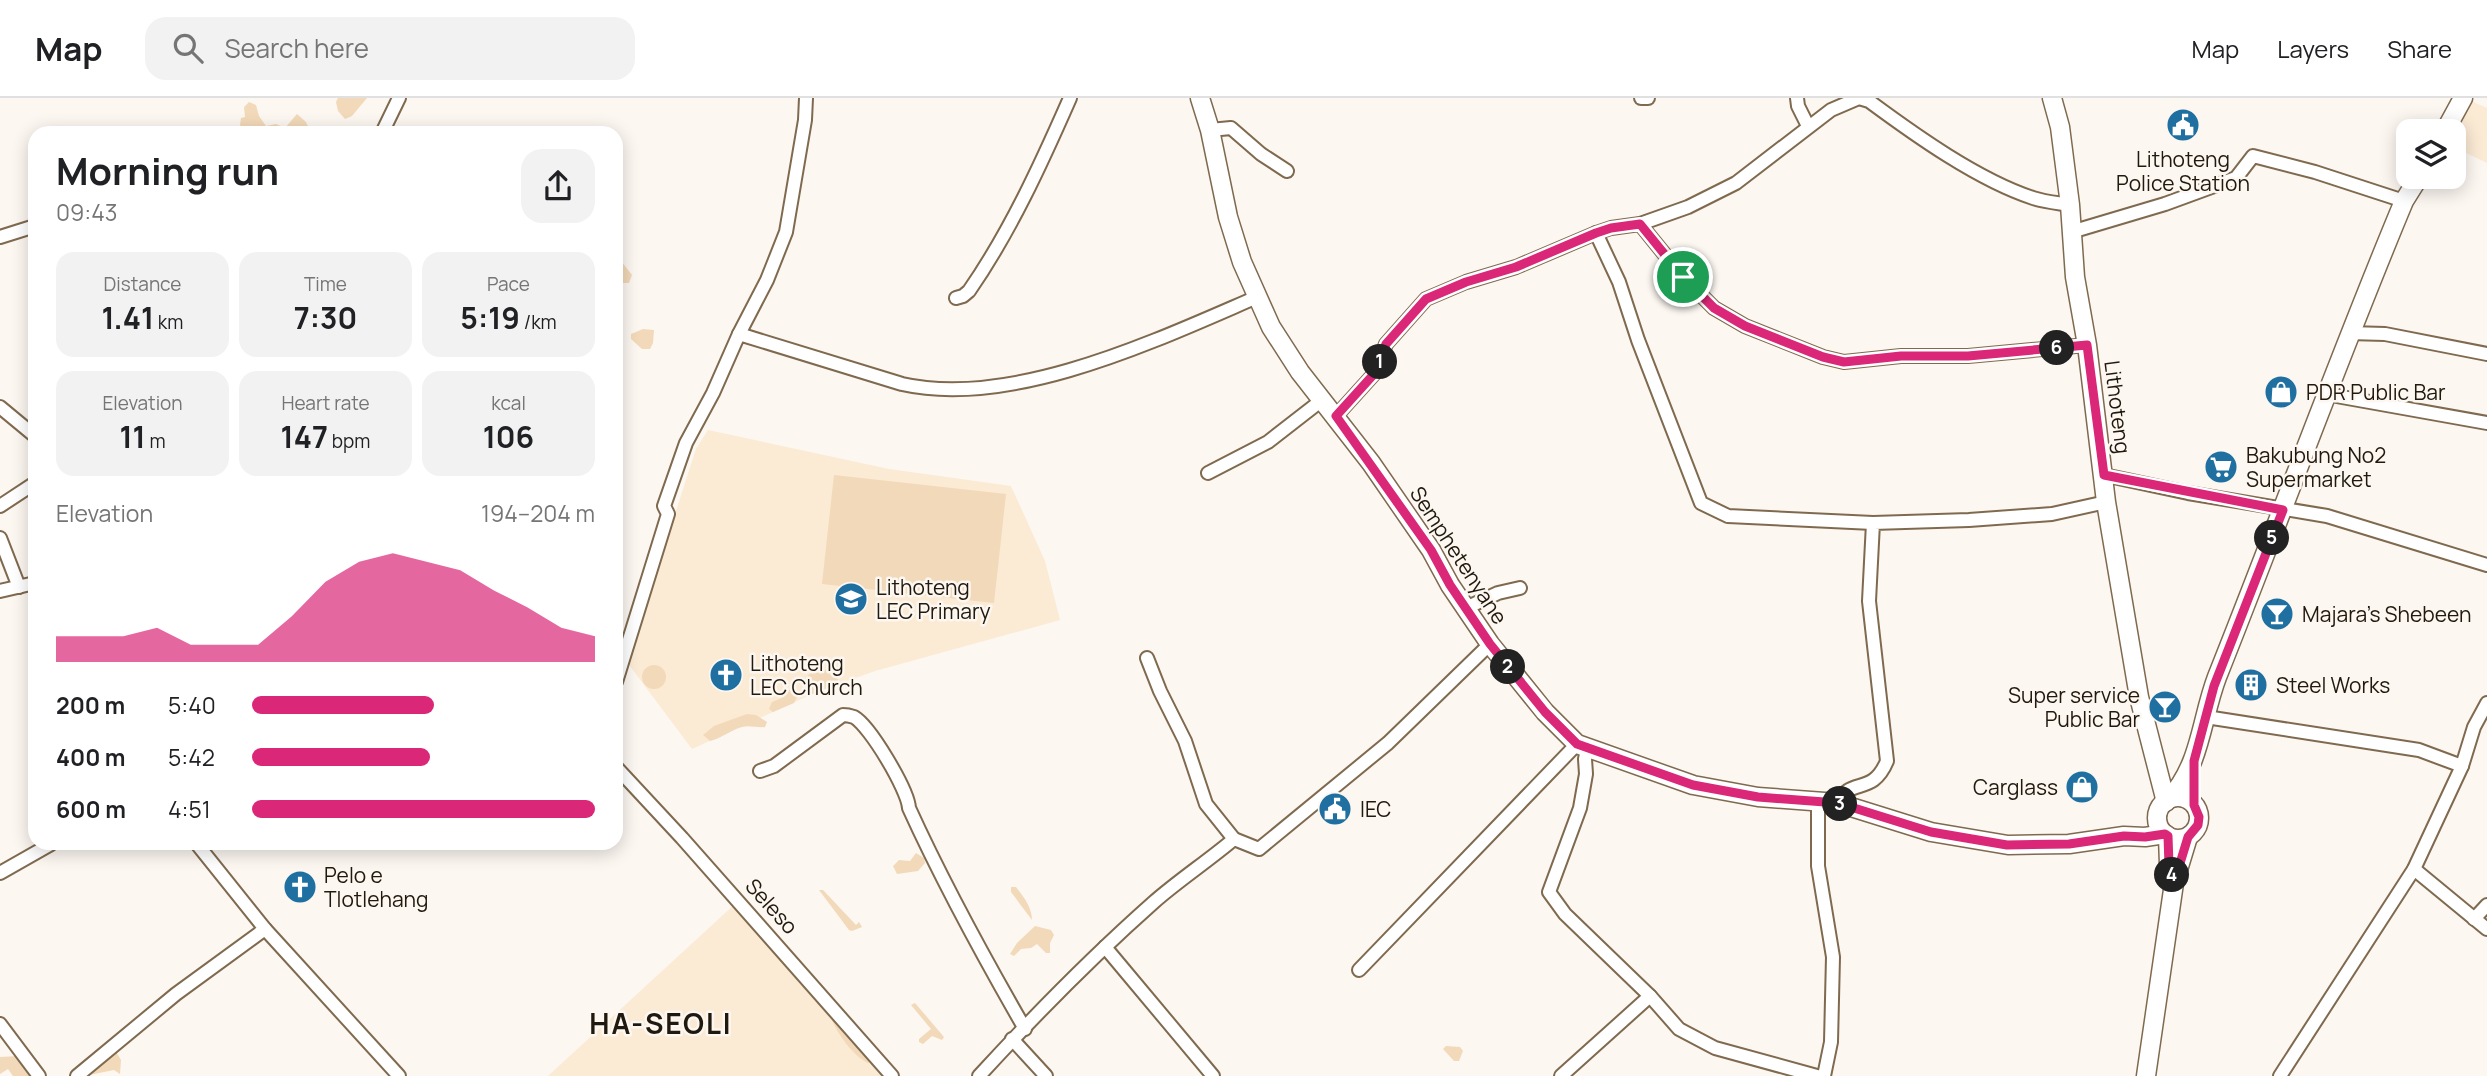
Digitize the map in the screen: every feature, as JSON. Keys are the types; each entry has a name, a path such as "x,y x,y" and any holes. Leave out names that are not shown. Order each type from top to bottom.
{"main road":[{"name":"Semphetenyane","path":"1200,98 1210,130 1228,217 1242,262 1271,327 1300,372 1336,416 1431,550 1450,585 1490,644 1545,712 1582,746 1693,785 1758,797 1838,803 1931,832 2007,845 2069,844 2124,836"},
{"name":"Lithoteng","path":"2052,98 2060,127 2070,205 2075,277 2087,345 2106,502 2140,697 2164,804"},
{"path":"2450,119 2457,100"},
{"path":"2124,836 2164,804 2182,783 2194,761 2214,686 2325,394 2404,201 2412,189"},
{"path":"2149,1074 2174,883 2188,837 2198,825 2199,817 2194,805 2194,761"},
{"path":"2164,804 2185,798 2194,805"},
{"path":"2164,804 2160,827 2166,835 2174,883"},
{"path":"2124,836 2166,835 2180,839 2188,837"}],"street":[{"path":"623,660 665,526 668,514 664,506 686,443 767,280 786,232 805,120 806,98"},
{"path":"956,298 969,291 1007,230 1070,98"},
{"path":"1641,98 1648,98"},
{"path":"1797,98 1808,126"},
{"path":"1336,416 1374,374 1386,344 1426,299 1466,282 1516,267 1596,233 1640,224 1688,207 1736,183 1830,110 1859,98 1868,101 1948,156 2001,184 2033,198 2070,205"},
{"path":"385,126 397,99"},
{"path":"1210,130 1231,128 1261,154 1287,171"},
{"path":"2071,232 2165,204 2236,178 2253,156 2315,172 2404,201"},
{"path":"1640,224 1683,277 1714,308 1745,326 1823,357 1844,362 1901,356 1968,356 2087,345"},
{"path":"0,237 28,228"},
{"path":"1596,233 1619,282 1638,340 1701,503 1728,516 1873,523 2052,514 2106,502"},
{"path":"739,334 902,384 946,389 1016,384 1096,362 1257,297"},
{"path":"2349,333 2385,334 2487,354"},
{"path":"2325,394 2487,423"},
{"path":"1208,473 1268,442 1322,400"},
{"path":"0,408 28,430"},
{"path":"2104,475 2327,516 2487,565"},
{"path":"0,506 28,488"},
{"path":"1838,803 1842,793 1849,788 1865,786 1881,776 1887,761 1869,601 1873,523"},
{"path":"0,538 19,587"},
{"path":"0,591 28,585"},
{"path":"1466,608 1498,593 1520,588"},
{"path":"1147,658 1185,741 1206,804 1234,839 1259,849 1388,743 1490,644"},
{"path":"2280,1076 2414,869 2462,766 2474,727 2487,703"},
{"path":"760,771 774,766 843,715 853,716 863,724 890,763 909,801 909,808 937,871 1025,1028"},
{"path":"2206,717 2419,750 2462,766"},
{"path":"1359,970 1582,746"},
{"path":"1582,746 1586,774 1580,808 1549,892 1564,914 1650,996 1679,1029 1715,1048 1817,1076"},
{"name":"Seleso","path":"623,775 892,1076"},
{"path":"1818,803 1818,866 1833,957 1831,1042 1824,1076"},
{"path":"979,1076 1012,1039 1105,947 1156,900 1234,839"},
{"path":"0,873 40,850"},
{"path":"202,850 265,929 399,1076"},
{"path":"2414,869 2487,929"},
{"path":"2474,919 2487,905"},
{"path":"77,1076 176,995 265,929"},
{"path":"1105,947 1213,1076"},
{"path":"1561,1076 1650,996"},
{"path":"0,1024 39,1076"},
{"path":"1012,1039 1046,1076"}],"shaded area":[{"path":"338,98 367,98 352,116 345,119 338,111"},
{"path":"2471,101 2487,108 2487,163 2466,153 2466,119 2461,119"},
{"path":"249,102 256,105 266,126 241,126 241,118 245,117 244,107"},
{"path":"297,114 308,126 287,126"},
{"path":"623,263 632,275 629,283 623,283"},
{"path":"643,329 654,330 650,349 642,349 631,339 631,334"},
{"name":"Lithoteng LEC Primary","path":"708,430 889,469 1011,486 1045,561 1060,620 875,671 821,690 692,749 627,662 696,449"},
{"path":"834,475 1006,494 994,603 822,584"},
{"path":"654,665 663,668 666,677 663,686 654,689 645,686 642,677 645,668"},
{"path":"818,669 827,670 838,679 837,684 810,695 804,692 802,681 811,673 817,673"},
{"path":"794,688 798,695 794,703 773,712 769,709 772,702 784,697 786,692"},
{"path":"747,714 756,715 767,722 765,727 742,727 710,741 703,735 714,726"},
{"path":"916,853 924,858 925,863 918,871 897,874 893,866 899,860 910,861"},
{"path":"1011,887 1016,887 1024,898 1032,920 1011,892"},
{"path":"819,890 823,890 856,925 859,922 862,927 849,930"},
{"path":"735,904 884,1076 548,1076"},
{"path":"1035,926 1051,930 1054,935 1050,943 1050,953 1046,953 1037,944 1021,949 1014,956 1010,954 1017,943"},
{"path":"915,1003 944,1037 942,1040 932,1036 923,1044 919,1042 931,1029 911,1005"},
{"path":"832,1020 871,1061 868,1063 862,1060 852,1050"},
{"path":"1446,1046 1460,1047 1463,1051 1459,1061 1454,1061 1443,1049"},
{"path":"115,1050 121,1060 120,1074 114,1070 84,1076"},
{"path":"18,1056 25,1061 24,1069 34,1076 13,1076 8,1069 0,1074 0,1057"}],"place":[{"name":"Lithoteng Police Station","path":"2183,125"},
{"name":"PDR Public Bar","path":"2281,392"},
{"name":"Bakubung No2 Supermarket","path":"2221,467"},
{"name":"Lithoteng LEC Primary","path":"851,599"},
{"name":"Majara's Shebeen","path":"2277,614"},
{"name":"Lithoteng LEC Church","path":"726,675"},
{"name":"Steel Works","path":"2251,685"},
{"name":"Super service Public Bar","path":"2165,707"},
{"name":"Carglass","path":"2082,787"},
{"name":"IEC","path":"1335,809"},
{"name":"Pelo e Tlotlehang","path":"300,887"}],"district":[{"name":"HA-SEOLI","path":"661,1023"}],"route":[{"path":"1640,224 1683,277 1714,308 1745,326 1823,357 1844,362 1901,356 1968,356 2087,345 2104,475 2283,510 2214,686 2194,761 2194,805 2199,817 2198,825 2188,837 2174,883 2169,865 2168,836 2165,834 2124,836 2069,844 2007,845 1931,832 1838,803 1758,797 1693,785 1577,744 1529,693 1490,644 1450,585 1431,550 1336,416 1374,374 1386,344 1426,299 1466,282 1516,267 1611,228 1640,224"}]}
